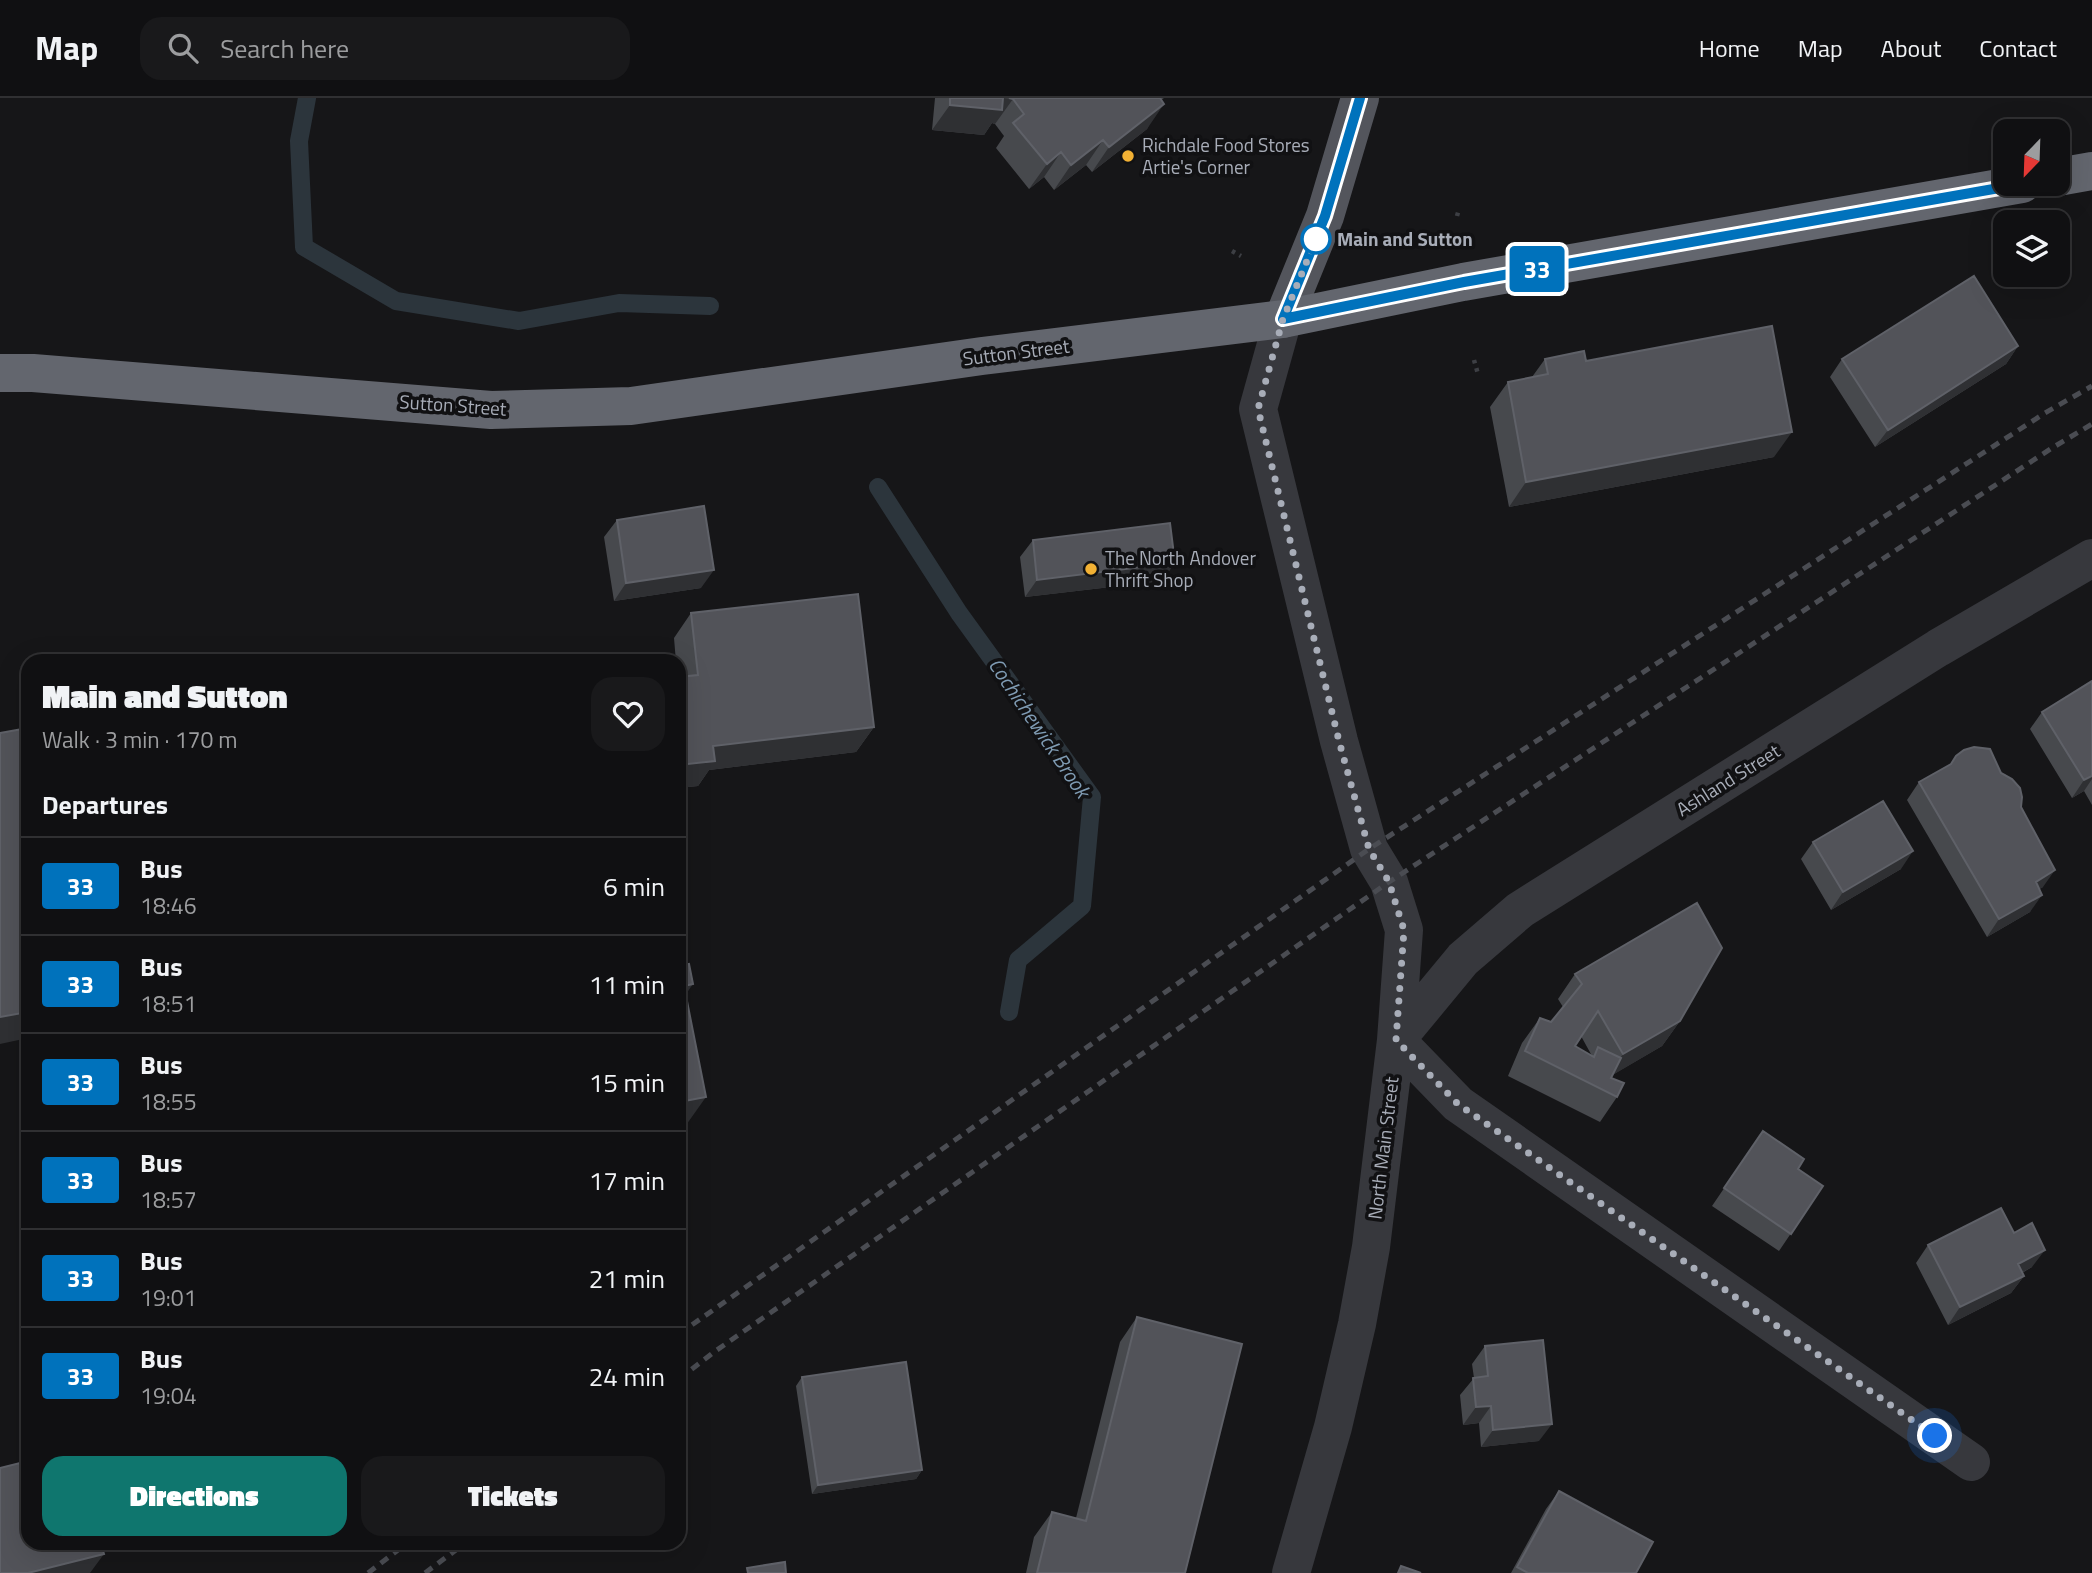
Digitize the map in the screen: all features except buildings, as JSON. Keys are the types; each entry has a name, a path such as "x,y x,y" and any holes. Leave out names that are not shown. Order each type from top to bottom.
{"highway":[{"path":"2070,175 2092,171"},
{"name":"Sutton Street","path":"0,373 88,377 491,410 631,406 982,356 1283,319 1464,282 1993,189"}],"main road":[{"path":"1283,319 1325,216 1360,98"}],"street":[{"name":"North Main Street","path":"1283,319 1258,409 1342,753 1369,849 1389,882 1404,930 1396,1040 1371,1247 1357,1324 1333,1427 1291,1573"},
{"name":"Ashland Street","path":"1396,1040 1463,959 1520,910 1938,648 2092,558"},
{"path":"1396,1040 1458,1104 1971,1462"}],"path":[{"path":"1457,216 1459,209"},
{"path":"1233,251 1241,256"},
{"path":"1474,360 1478,374"}],"waterway":[{"name":"Cochichewick Brook","path":"307,98 299,141 304,247 396,301 519,321 619,303 710,306"},
{"name":"Cochichewick Brook","path":"878,487 959,613 1092,797 1082,906 1018,960 1009,1012"}],"railway":[{"path":"686,1329 1369,849 2045,413 2092,386"},
{"path":"686,1374 1389,882 2092,424"},
{"path":"368,1573 398,1550"},
{"path":"425,1573 456,1550"}],"bus line":[{"name":"33","path":"1360,98 1325,216 1283,319 1464,282 1993,189"}],"place":[{"name":"Richdale Food Stores Artie's Corner","path":"1128,156"},
{"name":"Main and Sutton","path":"1316,239"},
{"name":"The North Andover Thrift Shop","path":"1091,569"}],"route":[{"path":"1316,239 1283,319 1258,409 1339,741 1369,849 1389,882 1404,930 1396,1040 1458,1104 1935,1436"}]}
